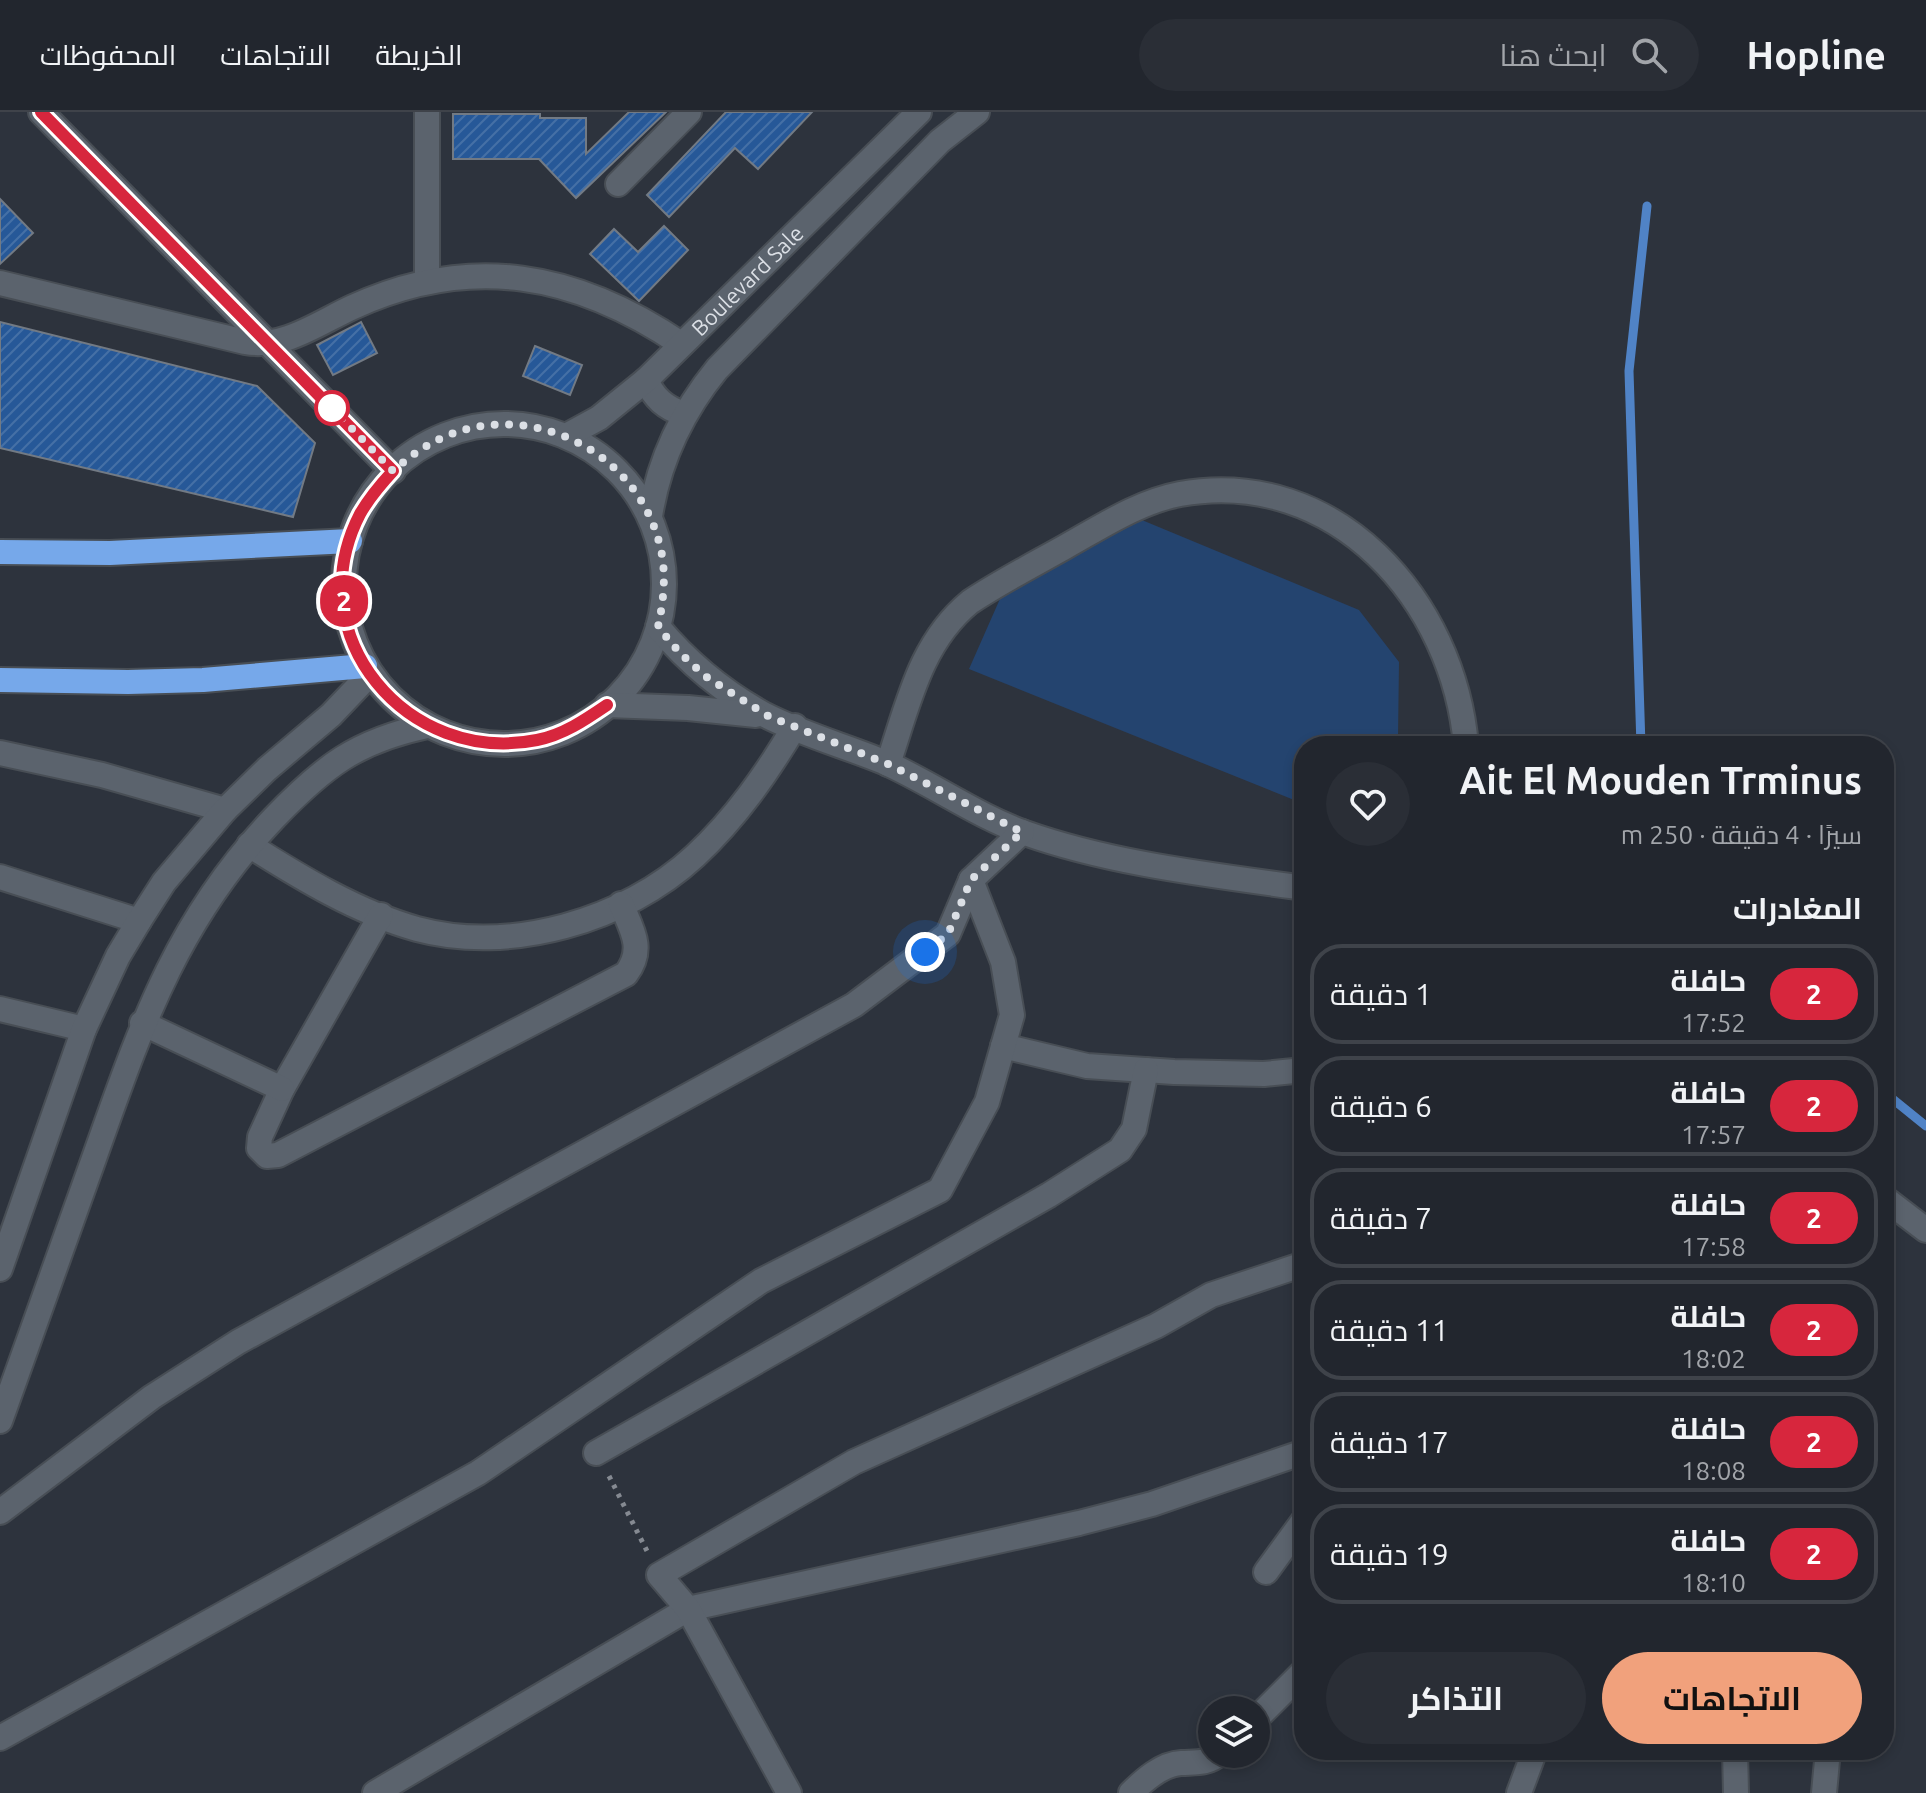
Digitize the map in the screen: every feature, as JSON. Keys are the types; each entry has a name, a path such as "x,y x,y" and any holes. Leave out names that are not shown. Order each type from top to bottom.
{"highway":[{"path":"0,552 110,553 350,541"},
{"path":"0,680 188,680 367,670"}],"street":[{"path":"41,112 393,471"},
{"path":"427,112 427,282"},
{"path":"618,184 689,112"},
{"name":"Boulevard Sale","path":"566,436 599,418 646,380 919,112"},
{"path":"650,516 660,467 684,414 717,369 940,141 977,112"},
{"path":"0,283 245,342 270,344 368,300 427,282 494,275 560,286 623,310 681,344"},
{"path":"646,380 657,399 684,414"},
{"path":"506,424 537,427 566,436 593,449 616,468 635,490 650,516 664,570 664,599 658,627 646,656 629,682 607,705 575,727 539,740 501,745 462,740 427,726 395,703 367,670 351,637 344,605 344,572 350,541 360,515 375,491 393,471 417,451 445,436 475,427 506,424"},
{"path":"888,764 927,653 942,629 970,602 1103,525 1142,506 1181,494 1226,491 1285,501 1320,514 1352,533 1395,573 1422,609 1443,649 1461,707 1465,736"},
{"path":"658,627 705,676 768,716 888,764 1022,832 1064,845 1186,871 1241,882 1294,887"},
{"path":"0,1269 84,1029 100,991 139,921 164,882 225,810 267,769 331,715 367,670"},
{"path":"607,705 688,708 768,716"},
{"path":"0,1421 142,1023 194,920 249,845 324,769 373,741 427,726"},
{"path":"249,845 313,884 416,928 441,934 491,938 561,926 621,904 671,875 694,857 749,796 795,726"},
{"path":"0,753 129,781 225,810"},
{"path":"0,1512 152,1397 238,1342 854,1005 948,934 971,880 1022,832"},
{"path":"0,877 139,921"},
{"path":"0,1738 478,1473 761,1281 940,1190 987,1102 1012,1015 1003,962 971,880"},
{"path":"381,915 282,1089 260,1137 259,1148 267,1156 278,1155 626,974 637,953 637,942 621,904"},
{"path":"0,1009 84,1029"},
{"path":"142,1023 282,1089"},
{"path":"1003,1046 1087,1066 1264,1074 1294,1071"},
{"path":"596,1453 1049,1195 1120,1150 1134,1129 1146,1070"},
{"path":"1894,1206 1926,1230"},
{"path":"789,1793 688,1609 659,1575 854,1462 1156,1326 1211,1295 1294,1267"},
{"path":"375,1793 688,1609 1079,1523 1152,1504 1294,1455"},
{"path":"1266,1572 1294,1534"},
{"path":"1270,1705 1294,1681"},
{"path":"1519,1793 1531,1760"},
{"path":"1735,1760 1736,1793"},
{"path":"1824,1793 1827,1760"},
{"path":"1131,1793 1161,1769 1179,1763 1198,1763"}],"path":[{"path":"596,1453 659,1575"}],"shaded area":[{"path":"1137,518 1359,610 1399,662 1398,736 1294,736 1294,800 969,669 1003,592"}],"building":[{"path":"629,112 666,112 576,198 539,159 453,159 453,114 540,114 540,118 586,118 586,154"},
{"path":"726,112 812,112 758,169 735,148 669,217 647,195"},
{"path":"0,199 33,233 0,264"},
{"path":"664,226 688,250 639,301 590,254 614,229 638,252"},
{"path":"0,322 257,386 315,443 293,517 0,448"},
{"path":"361,322 377,353 333,375 317,345"},
{"path":"535,346 582,365 570,395 523,376"}],"waterway":[{"path":"1641,736 1629,371 1647,206"},
{"path":"1894,1100 1926,1126"}],"bus line":[{"name":"2","path":"41,112 393,471 375,491 360,515 350,541 344,572 344,605 351,637 365,666 386,695 427,726 462,740 501,745 539,740 575,727 607,705"}],"route":[{"path":"332,408 393,471 417,451 445,436 475,427 506,424 537,427 593,449 616,468 635,490 650,516 664,570 664,599 658,627 705,676 768,716 888,764 1022,832 971,880 948,934 925,952"}]}
